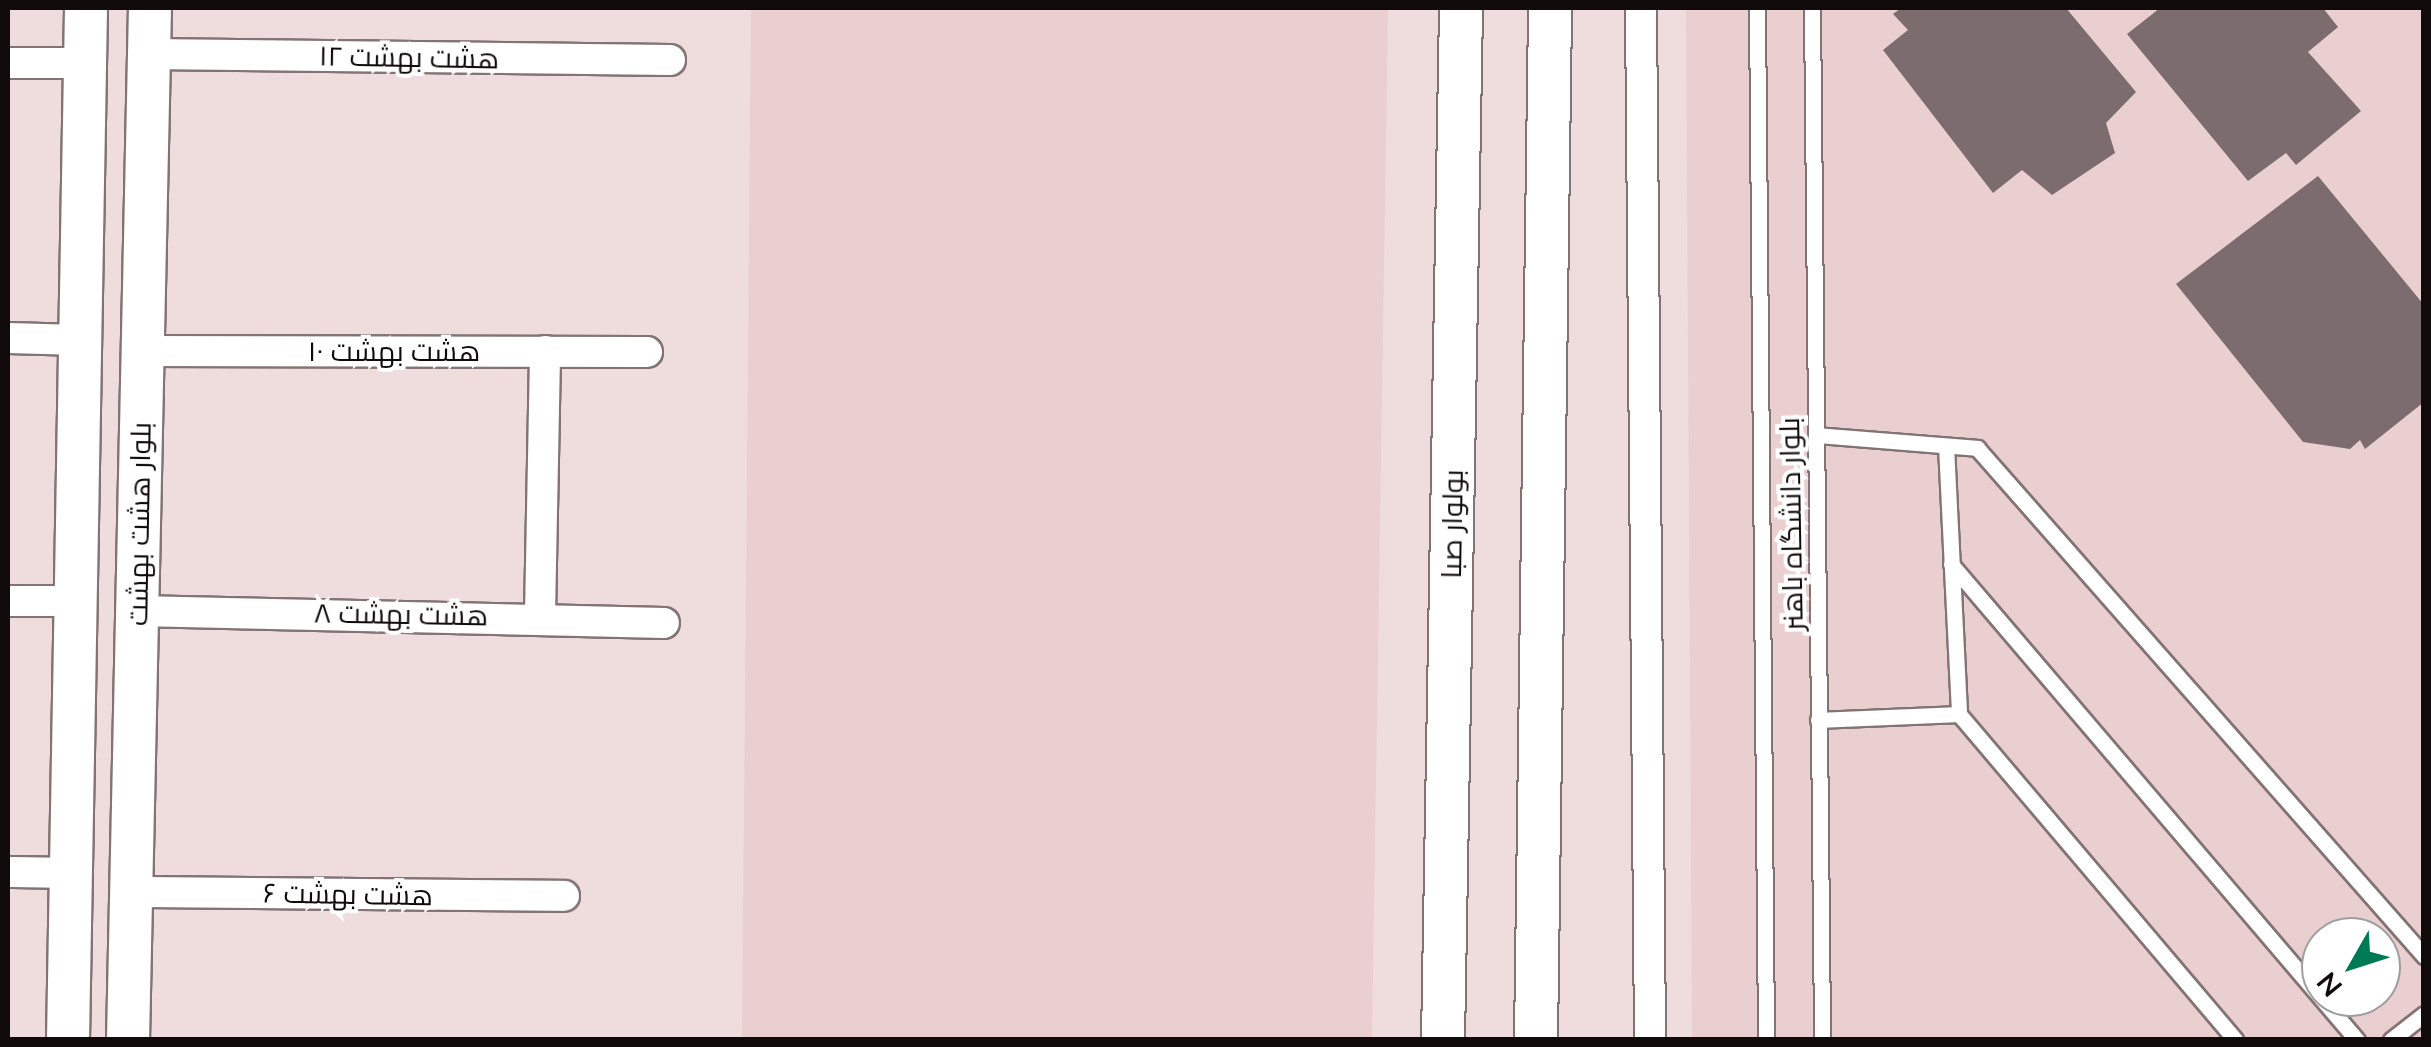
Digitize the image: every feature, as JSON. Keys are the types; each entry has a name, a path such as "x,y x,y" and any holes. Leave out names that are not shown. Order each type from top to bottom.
{"street":[{"path":"68,1040 86,8"},
{"name":"بلوار هشت بهشت","path":"128,1040 150,8"},
{"name":"بولوار صبا","path":"1444,1040 1461,8"},
{"path":"1536,1040 1550,8"},
{"path":"1641,8 1650,1040"},
{"name":"هشت بهشت ۱۲","path":"149,54 670,60"},
{"path":"8,63 85,64"},
{"path":"8,338 80,340"},
{"name":"هشت بهشت ۱۰","path":"142,351 646,352"},
{"path":"540,616 544,352"},
{"path":"8,600 76,601"},
{"name":"هشت بهشت ۸","path":"137,611 540,616 664,622"},
{"path":"8,872 71,873"},
{"name":"هشت بهشت ۶","path":"131,892 564,896"}],"lane":[{"name":"بلوار دانشگاه باهنر","path":"1756,8 1766,1040"},
{"name":"بلوار دانشگاه باهنر","path":"1812,8 1822,1040"},
{"path":"1816,434 1977,448 2424,956"},
{"path":"1946,446 1958,714 2236,1040"},
{"path":"1951,564 2357,1040"},
{"path":"1818,720 1958,714"},
{"path":"2390,1040 2424,1014"}],"shaded area":[{"path":"751,8 1388,8 1372,1039 742,1039"},
{"path":"1686,8 2423,8 2423,1039 1692,1039"}],"building":[{"path":"1901,8 2066,8 2136,92 2106,123 2115,153 2052,195 2022,170 1993,193 1883,50 1908,30 1893,14"},
{"path":"2160,8 2323,8 2338,27 2308,52 2361,111 2296,165 2286,153 2248,181 2127,34"},
{"path":"2318,176 2424,305 2424,402 2365,449 2360,440 2350,449 2303,442 2176,284"}]}
